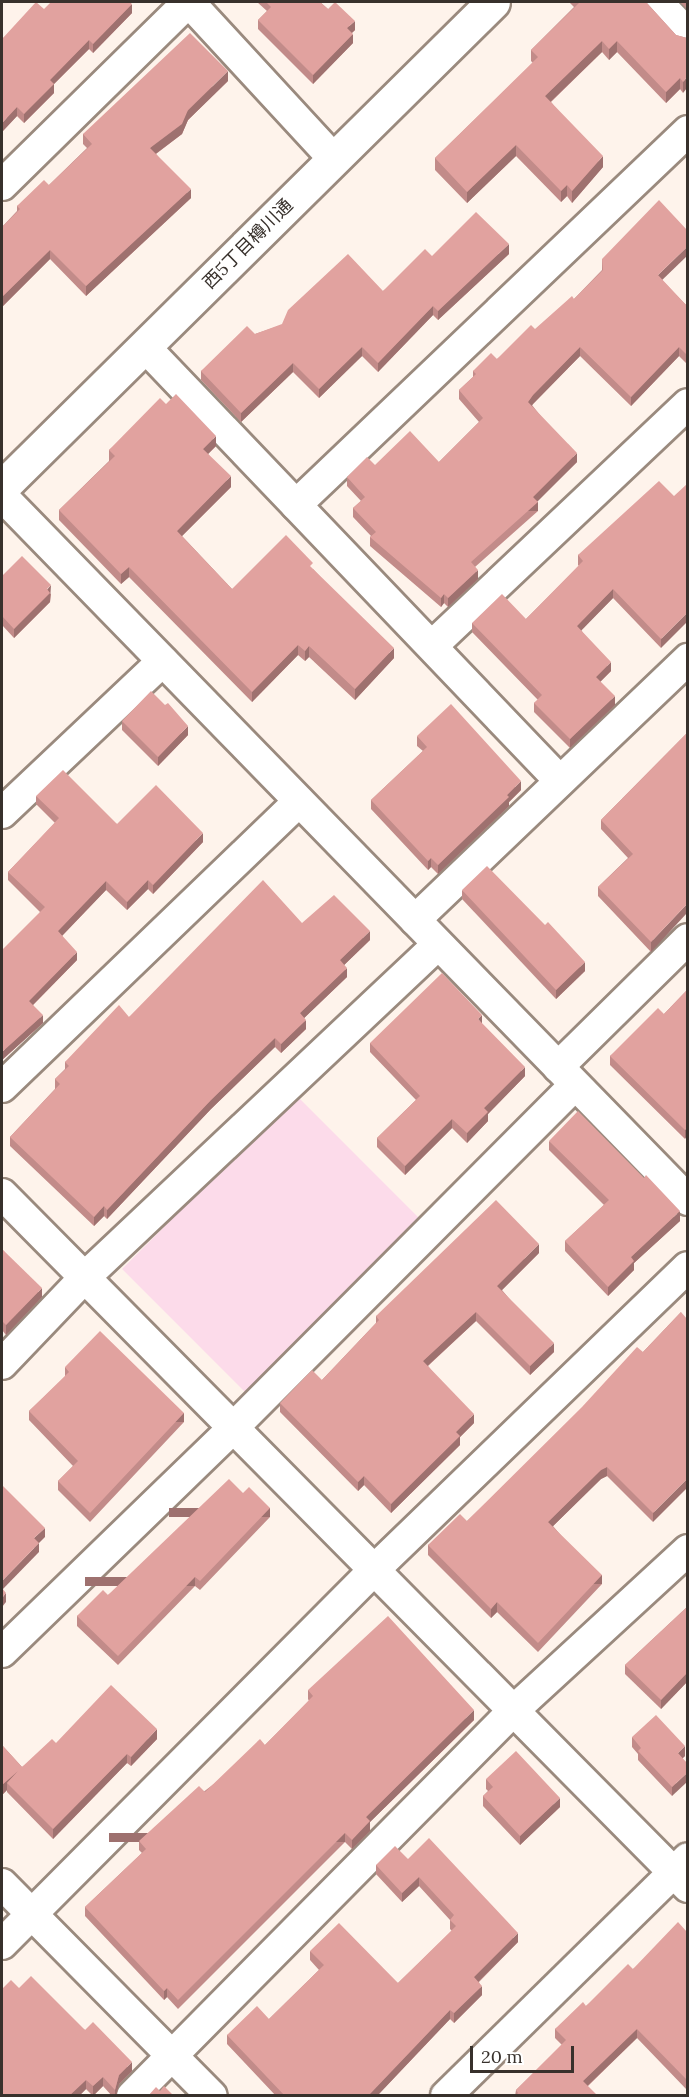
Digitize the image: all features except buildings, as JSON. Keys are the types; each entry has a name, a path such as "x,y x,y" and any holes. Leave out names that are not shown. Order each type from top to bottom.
{"main road":[{"name":"西5丁目樽川通","path":"2,487 146,348 333,158 494,2"}],"street":[{"path":"2,185 188,2 333,158"},
{"path":"657,2 687,34"},
{"path":"296,505 687,131"},
{"path":"146,348 560,781"},
{"path":"432,646 687,404"},
{"path":"2,496 687,1200"},
{"path":"415,920 687,659"},
{"path":"2,813 163,661"},
{"path":"2,1087 299,801"},
{"path":"2,1652 233,1428 566,1076 687,939"},
{"path":"2,1364 85,1277 438,944"},
{"path":"2,1194 513,1711 682,1873 446,2096"},
{"path":"2,1944 374,1570 687,1267"},
{"path":"132,2096 513,1711 687,1550"},
{"path":"2,1884 212,2096"}],"shaded area":[{"path":"296,1095 420,1219 247,1393 122,1269"}]}
